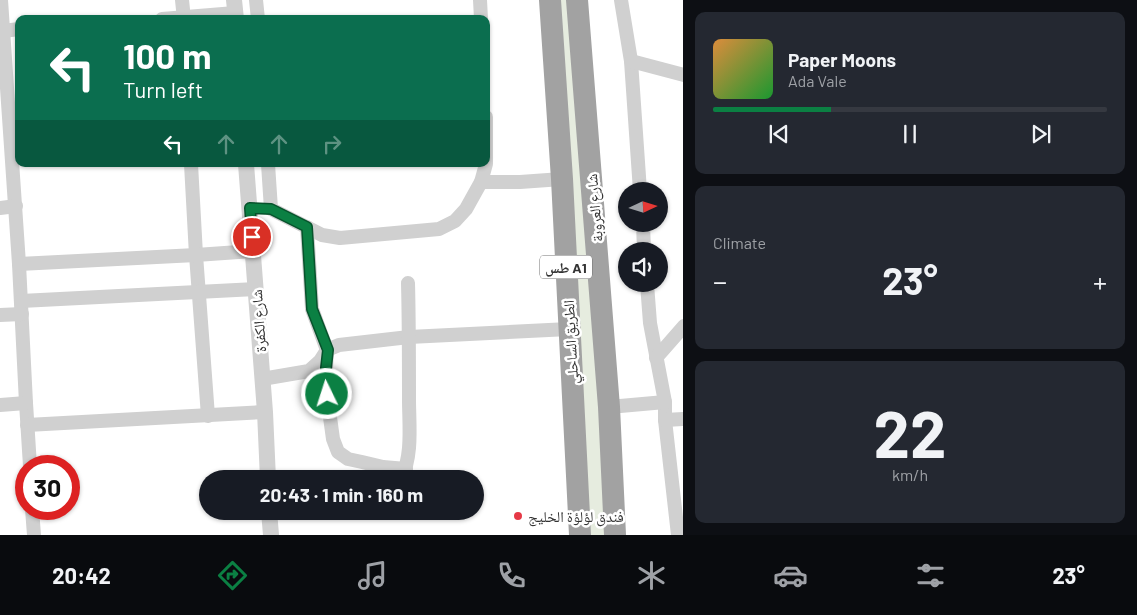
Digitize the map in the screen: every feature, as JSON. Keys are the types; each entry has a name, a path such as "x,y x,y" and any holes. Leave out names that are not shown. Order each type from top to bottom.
{"highway":[{"name":"الطريق الساحلي","path":"550,0 562,179 580,535"},
{"name":"شارع العروبة","path":"577,0 610,407 615,535"}],"street":[{"path":"1,0 3,78 15,148"},
{"path":"182,0 184,15"},
{"path":"256,0 258,15"},
{"path":"480,0 481,15"},
{"path":"621,0 631,61 639,182"},
{"path":"206,15 235,11"},
{"path":"3,30 15,29"},
{"path":"631,61 683,75"},
{"path":"15,167 29,455"},
{"path":"191,167 198,292 208,416"},
{"name":"شارع الكفرة","path":"246,167 268,470"},
{"path":"268,167 271,209"},
{"path":"250,208 271,209 322,235 340,238 440,228 455,221 466,209 481,182 485,167"},
{"path":"481,182 562,179"},
{"path":"0,208 16,206"},
{"path":"307,227 312,309 328,350 326,368 333,439 338,452 348,459 392,470"},
{"path":"20,264 253,251"},
{"path":"404,470 408,447 408,283"},
{"path":"0,315 21,307 256,289"},
{"path":"648,292 650,323 665,402 665,420 678,535"},
{"path":"656,358 683,326"},
{"path":"262,379 309,371 328,350 339,345 409,337 569,329"},
{"path":"610,407 665,402"},
{"path":"0,405 26,403"},
{"path":"27,425 265,412"},
{"path":"665,420 683,419"},
{"path":"33,520 34,535"},
{"path":"269,520 270,535"}],"shaded area":[{"path":"556,0 574,0 600,398 605,535 589,535"}],"place":[{"name":"فندق لؤلؤة الخليج","path":"518,516"}],"route":[{"path":"252,237 250,208 271,209 307,227 312,309 328,350 326,368 327,394"}]}
